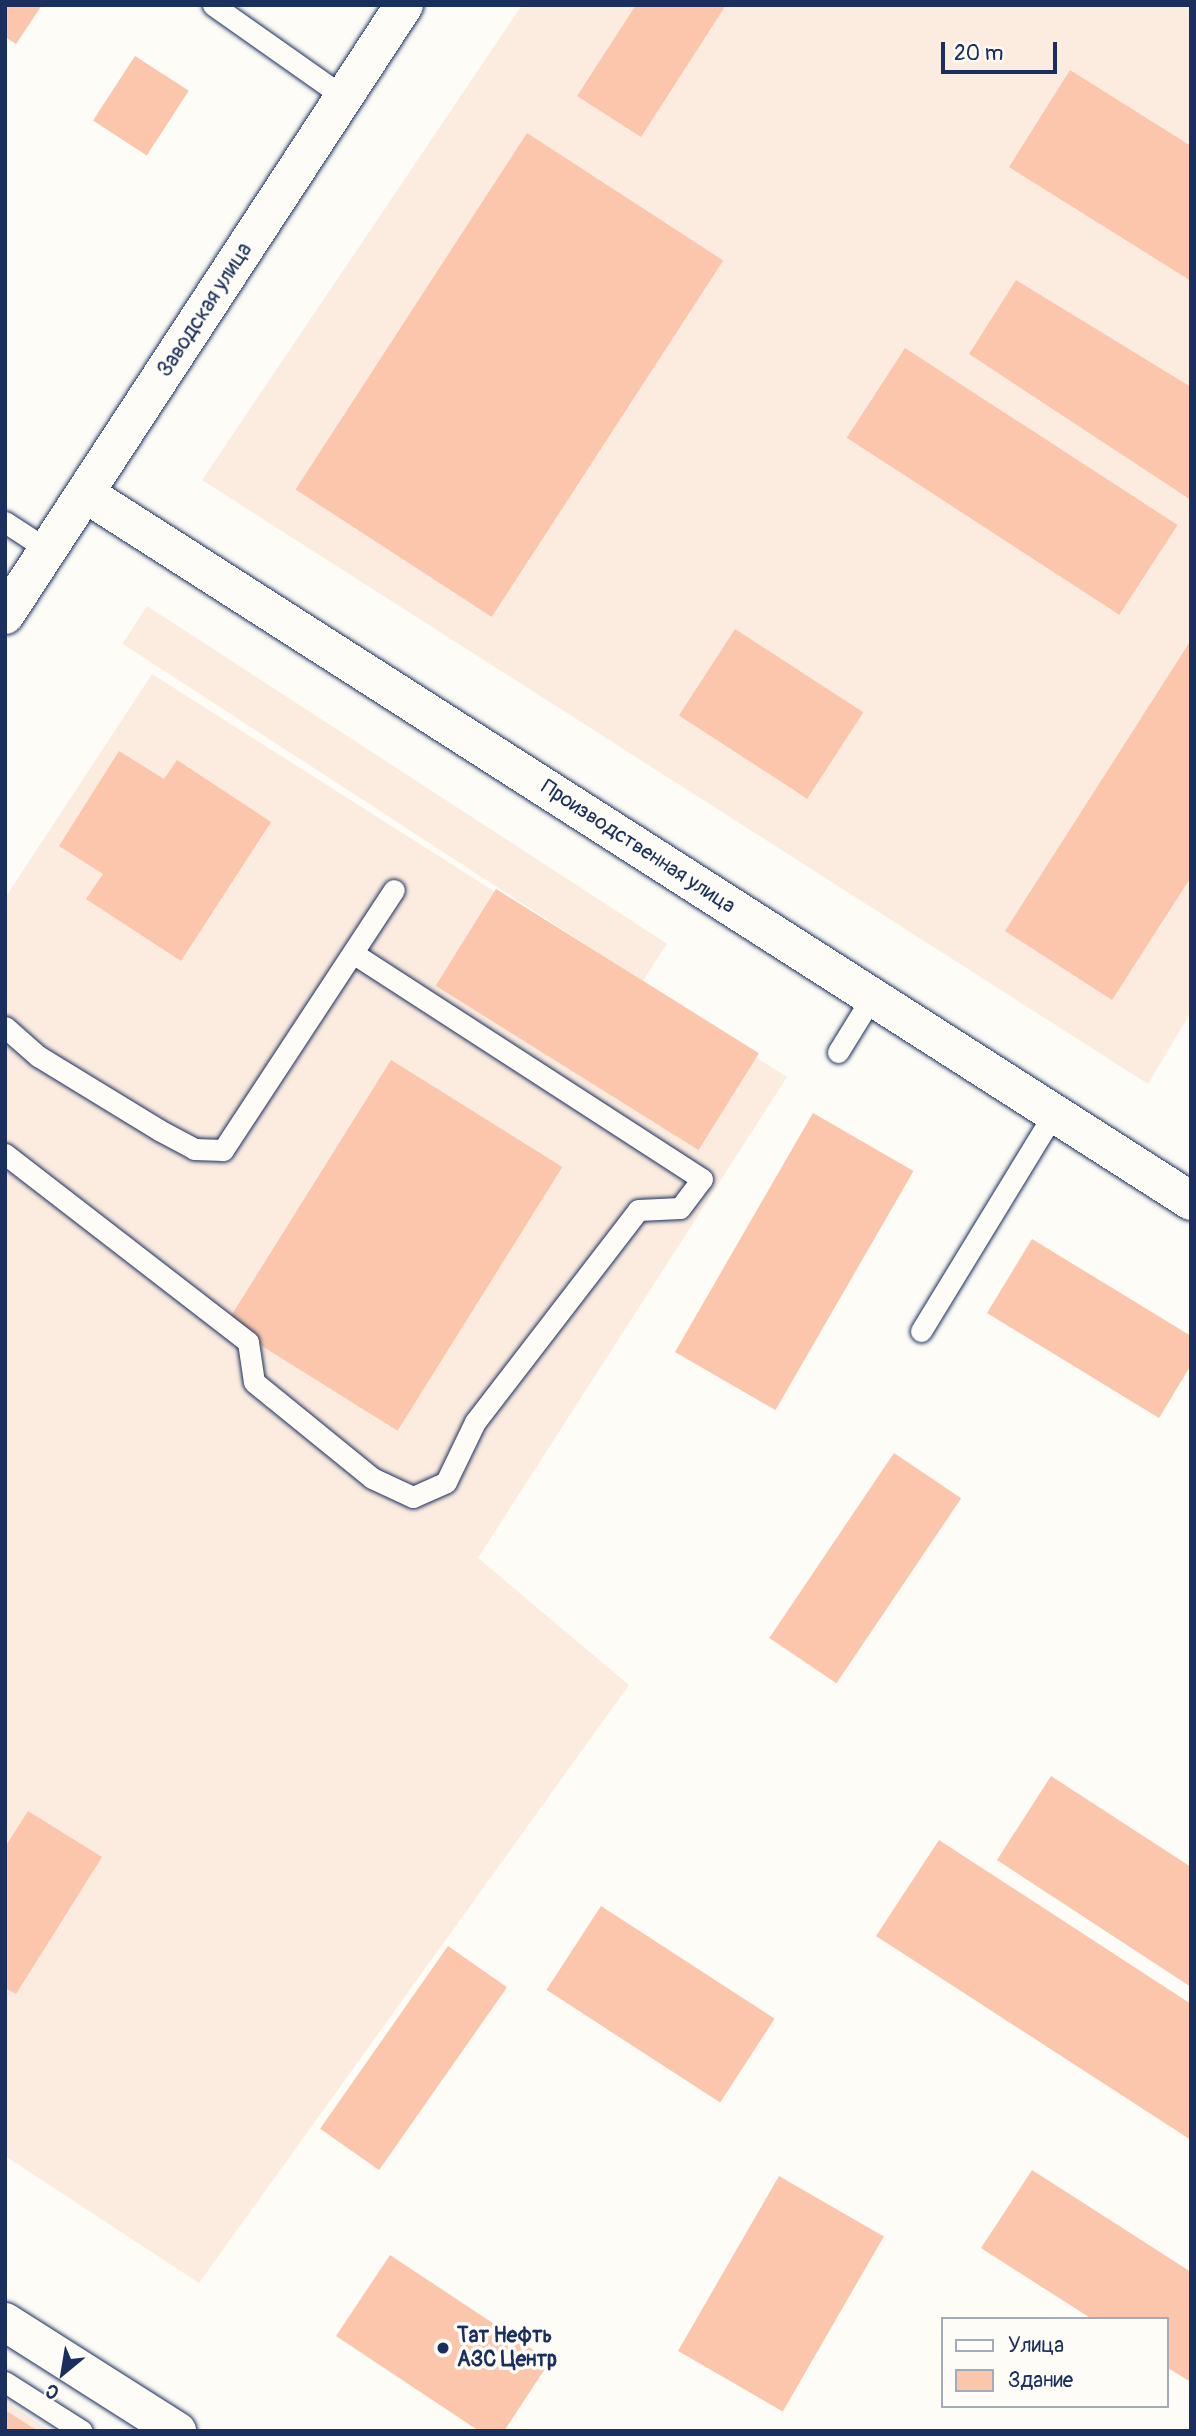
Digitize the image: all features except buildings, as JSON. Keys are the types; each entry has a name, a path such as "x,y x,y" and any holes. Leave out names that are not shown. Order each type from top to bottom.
{"street":[{"name":"Заводская улица","path":"5,615 404,5"},
{"name":"Производственная улица","path":"86,494 1191,1201"},
{"path":"5,2322 177,2431"}],"lane":[{"path":"213,5 344,97"},
{"path":"5,522 48,550"},
{"path":"5,1027 38,1056 159,1130 194,1149 223,1150 394,890"},
{"path":"5,1154 248,1342 254,1382 372,1478 413,1497 446,1482 475,1422 638,1210 680,1208 702,1179 353,953"},
{"path":"838,1052 873,997"},
{"path":"921,1331 1054,1113"},
{"path":"5,2382 82,2431"}],"shaded area":[{"path":"522,5 1191,5 1191,1012 1148,1084 202,480"},
{"path":"147,606 667,944 642,981 122,644"},
{"path":"152,674 787,1077 478,1558 629,1685 199,2283 5,2156 5,898"},
{"path":"5,2401 51,2431 5,2431"}],"place":[{"name":"Тат Нефть АЗС Центр","path":"443,2348"}]}
